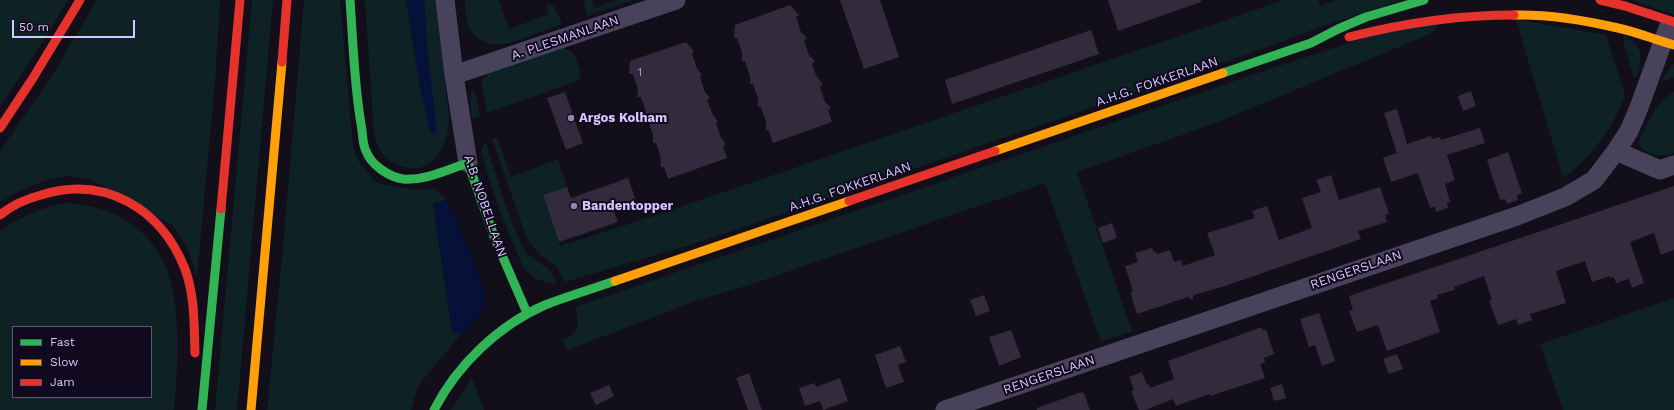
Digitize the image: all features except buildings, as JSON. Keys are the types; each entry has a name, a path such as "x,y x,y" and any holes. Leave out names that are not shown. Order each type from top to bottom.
{"main road":[{"path":"0,128 33,78 80,0"},
{"path":"202,410 240,0"},
{"path":"251,410 287,0"},
{"path":"350,0 359,113 366,151 375,163 385,171 396,177 406,179 423,176 468,163"},
{"name":"A.H.G. FOKKERLAAN","path":"434,410 450,384 477,353 502,330 527,313 556,300 1311,43 1334,30 1358,20 1424,0"},
{"path":"1600,0 1673,21"},
{"name":"A.H.G. FOKKERLAAN","path":"1311,43 1337,40 1416,22 1450,18 1507,15 1557,18 1596,24 1619,28 1668,43"},
{"name":"A.B. NOBELLAAN","path":"468,163 486,219 502,259 527,313"},
{"path":"0,215 26,199 49,192 67,189 87,189 107,194 148,215 177,251 186,270 194,313 195,365"},
{"path":"196,380 196,410"}],"street":[{"name":"A.B. NOBELLAAN","path":"445,0 454,75 468,163"},
{"name":"A. PLESMANLAAN","path":"454,75 676,0"},
{"name":"RENGERSLAAN","path":"945,410 1509,218 1565,197 1594,180 1629,131 1668,43 1673,21"},
{"path":"1616,151 1660,170 1674,165"}],"green space":[{"path":"0,0 68,0 0,107"},
{"path":"97,0 220,0 215,81 197,277 187,247 172,225 92,180 67,176 45,181 21,190 0,202 0,151 51,77"},
{"path":"252,0 273,0 237,410 215,410"},
{"path":"304,0 340,0 353,147 359,162 376,183 417,190 434,188 447,200 433,204 452,331 460,335 418,386 411,410 267,410 283,248"},
{"path":"365,0 406,0 420,87 430,130 424,0 436,0 449,117 443,146 432,161 425,166 416,168 405,167 389,160 381,152 374,135"},
{"path":"465,0 499,0 509,29 549,14 546,4 554,6 562,24 511,42 497,45 487,43 474,35 471,31 466,19"},
{"path":"585,0 592,0 595,8 616,0 634,0 587,16 584,2"},
{"path":"1284,0 1318,0 1320,6 1337,0 1403,0 1326,25 1254,52 703,241 565,282 557,267 538,253 527,239 492,139 497,137 511,177 558,159 567,187 543,195 560,246 660,214"},
{"path":"1631,0 1674,0 1674,15"},
{"path":"1516,19 1606,35 1625,95 1616,117 1600,141 1581,163 1563,178"},
{"path":"1442,21 1430,34 1218,122 1077,172 1132,331 1101,342 1045,183 749,285 698,300 568,350 561,340 572,335 577,328 578,319 575,307 1249,76 1376,34"},
{"path":"1624,35 1636,44 1640,53 1641,58 1637,77 1634,78 1623,42"},
{"path":"562,47 574,53 581,73 579,80 487,113 481,80 491,72"},
{"path":"1674,63 1674,77 1660,82"},
{"path":"472,91 476,95 480,116 473,119 470,99"},
{"path":"1674,92 1674,153 1664,155 1649,154 1644,151 1639,142 1652,114 1661,102"},
{"path":"484,144 486,144 505,204 521,244 527,254 551,271 557,285 535,279 523,267 499,209 481,153"},
{"path":"64,203 80,204 110,212 124,219 136,228 148,238 157,251 165,265 174,299 177,337 177,374 174,410 0,410 0,231 16,221 38,211"},
{"path":"1674,298 1674,410 1563,410 1540,344"},
{"path":"472,378 484,410 451,410"}],"water":[{"path":"406,0 424,0 427,48 437,130 433,133 430,130 420,87"},
{"path":"447,200 485,291 483,310 460,335 452,331 433,204"}],"traffic: fast":[{"path":"350,0 355,78 364,145 368,156 381,170 392,176 403,179 420,178 468,163"},
{"path":"1223,73 1311,43 1366,17 1424,0"},
{"path":"468,163 495,239 527,313"},
{"path":"202,410 221,209"},
{"path":"434,410 443,393 467,362 496,335 511,324 528,313 545,305 615,281"}],"traffic: slow":[{"path":"1514,15 1566,18 1592,22 1625,30 1674,45"},
{"path":"251,410 282,62"},
{"path":"995,151 1223,73"},
{"path":"615,281 849,201"}],"traffic: jam":[{"path":"0,128 33,78 80,0"},
{"path":"221,209 240,0"},
{"path":"282,62 287,0"},
{"path":"1600,0 1625,6 1674,22"},
{"path":"1349,37 1411,24 1452,18 1514,15"},
{"path":"849,201 995,151"},
{"path":"0,215 14,205 25,200 64,190 87,190 108,194 128,202 146,214 161,229 175,247 185,269 191,290 195,353"}],"place":[{"name":"Argos Kolham","path":"571,118"},
{"name":"Bandentopper","path":"574,206"}]}
